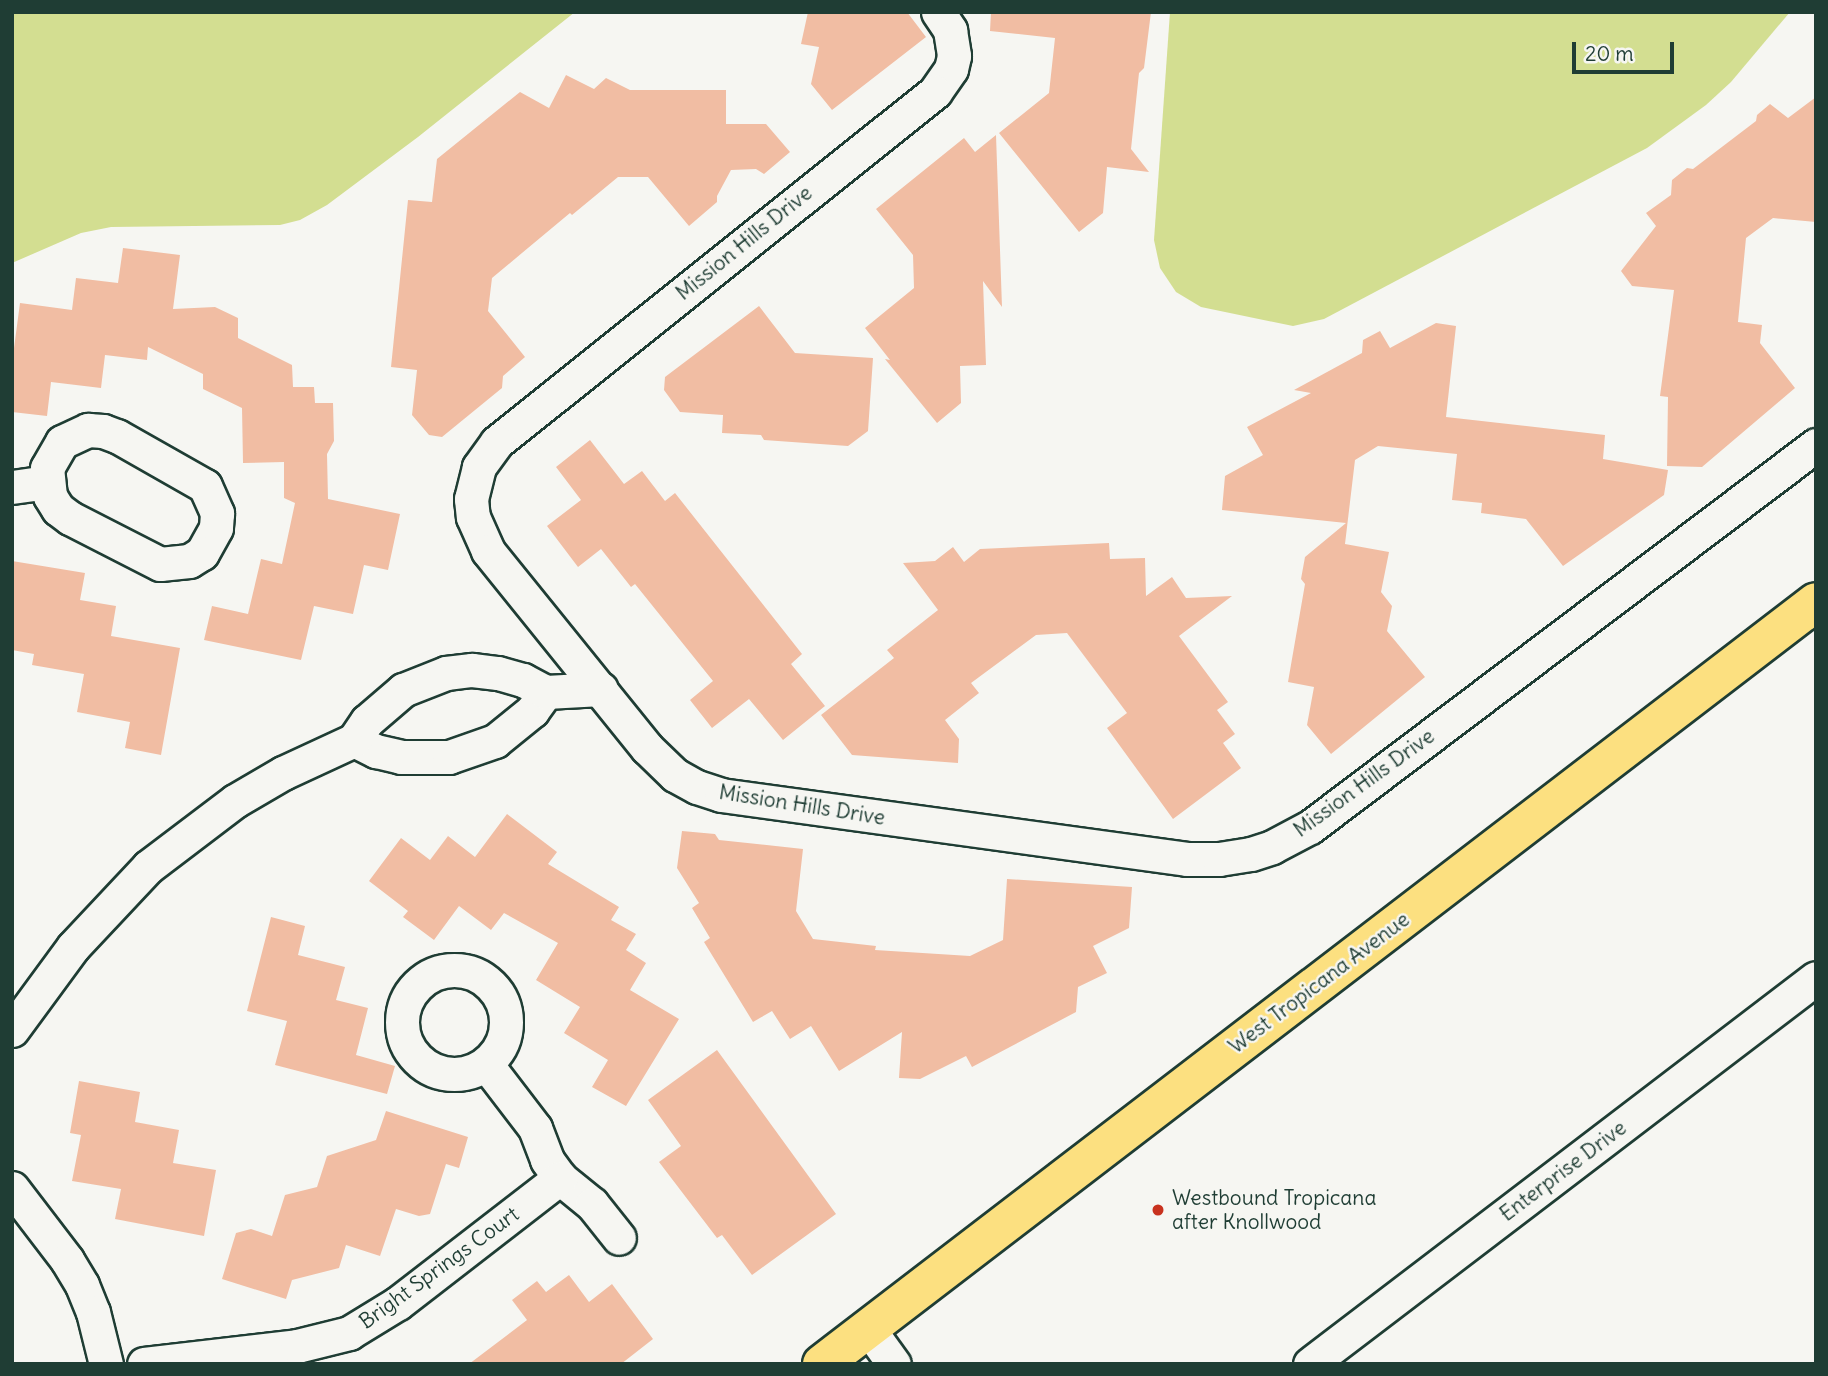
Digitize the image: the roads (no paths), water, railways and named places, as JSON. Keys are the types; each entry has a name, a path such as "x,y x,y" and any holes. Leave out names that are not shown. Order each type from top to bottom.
{"main road":[{"name":"West Tropicana Avenue","path":"822,1364 1816,602"}],"street":[{"name":"Mission Hills Drive","path":"938,12 950,30 954,56 951,69 935,92 497,442 479,467 471,499 479,535 660,762 697,787 721,795 1187,859 1219,859 1251,854 1272,847 1310,827 1816,445"},
{"path":"103,431 194,477 205,486 217,513 216,528 202,553 189,561 160,564 70,518 50,496 47,482 47,468 62,442 74,434 103,431"},
{"path":"12,487 47,482"},
{"path":"12,1030 73,947 148,867 235,801 283,773 354,740 367,721 402,690 446,673 472,670 523,680 546,692 601,689"},
{"path":"354,740 376,751 401,757 450,757 495,741 532,712 546,692"},
{"name":"Enterprise Drive","path":"1310,1364 1816,978"},
{"path":"486,1064 534,1128 547,1160 560,1178 592,1204 619,1238"},
{"name":"Bright Springs Court","path":"144,1364 297,1346 349,1333 398,1303 560,1178"},
{"path":"12,1188 62,1252 82,1285 93,1311 106,1364"},
{"path":"868,1328 894,1364"}],"place":[{"name":"Westbound Tropicana after Knollwood","path":"1158,1210"}]}
